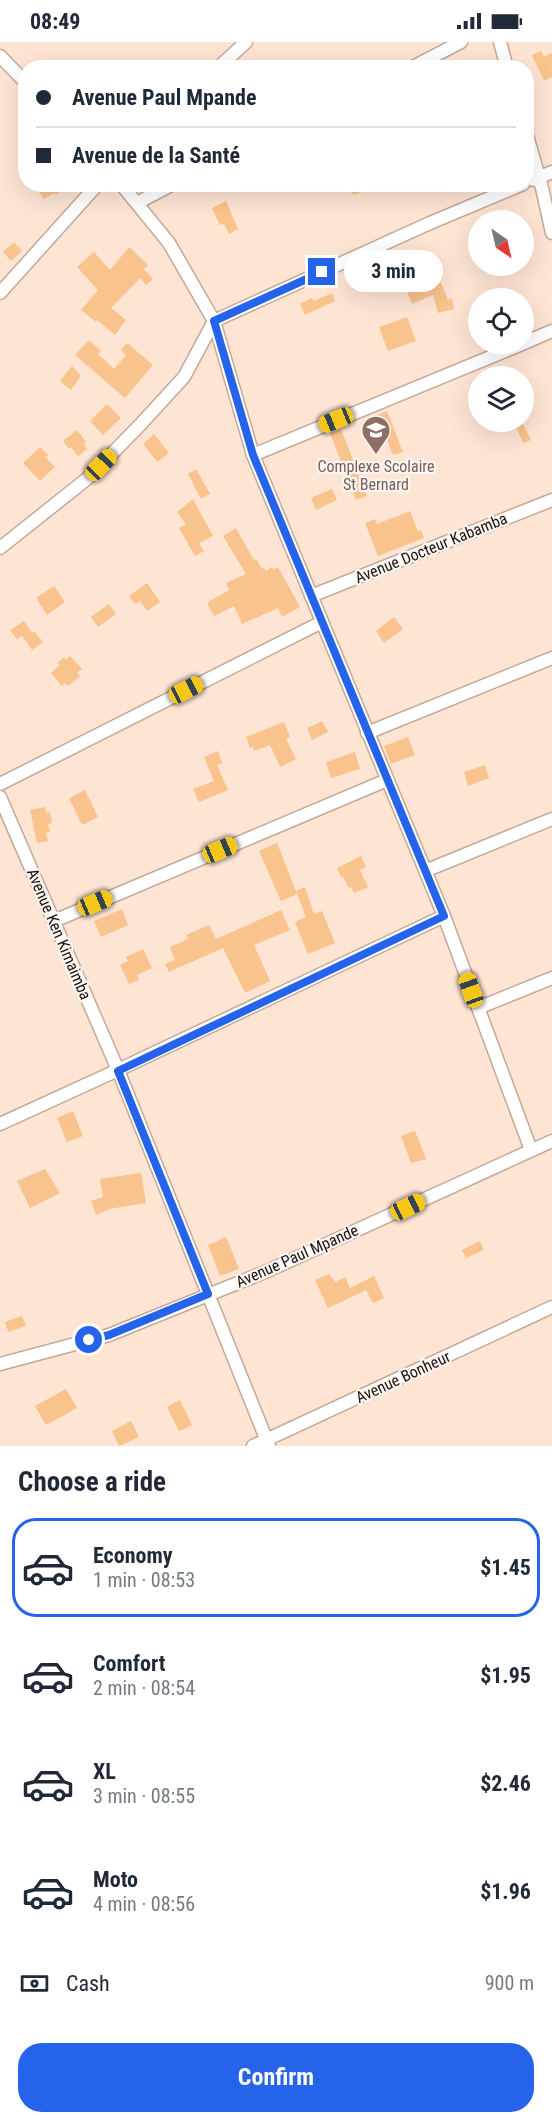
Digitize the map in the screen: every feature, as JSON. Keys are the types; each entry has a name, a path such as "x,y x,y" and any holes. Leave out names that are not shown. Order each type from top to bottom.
{"street":[{"path":"227,60 246,42"},
{"path":"426,60 461,42"},
{"path":"500,42 505,60"},
{"path":"0,56 18,75"},
{"path":"534,158 552,233"},
{"path":"534,180 552,172"},
{"path":"0,293 92,192"},
{"path":"128,192 169,243 214,321 253,455 444,916 531,1150"},
{"path":"137,202 157,192"},
{"path":"0,548 88,478 139,426 184,377 214,321 430,223 506,192"},
{"path":"534,338 552,331"},
{"path":"253,455 496,354"},
{"name":"Avenue Docteur Kabamba","path":"311,596 552,500"},
{"path":"0,784 322,622"},
{"path":"368,733 552,658"},
{"path":"54,921 387,780"},
{"name":"Avenue Ken Kimaimba","path":"0,797 118,1071 268,1443"},
{"path":"425,871 552,819"},
{"path":"0,1124 118,1071 444,916"},
{"path":"478,1008 552,978"},
{"name":"Avenue Paul Mpande","path":"0,1364 109,1335 265,1272 552,1141"},
{"name":"Avenue Bonheur","path":"253,1446 268,1443 552,1307"}],"building":[{"path":"541,51 544,57 552,53 552,77 544,81 532,55"},
{"path":"39,192 60,192 56,195 54,193 44,199"},
{"path":"226,201 238,229 229,234 224,224 220,225 212,208"},
{"path":"14,242 22,251 11,261 3,252"},
{"path":"129,247 148,265 144,269 153,279 146,285 140,278 111,308 126,320 115,335 81,310 98,290 77,267 94,252 110,270"},
{"path":"387,258 394,272 370,283 364,270"},
{"path":"420,277 423,285 439,278 448,300 452,298 454,309 438,313 433,295 412,304 404,284"},
{"path":"332,293 335,301 305,315 300,304"},
{"path":"407,317 416,341 388,351 379,327"},
{"path":"89,340 101,351 98,354 114,369 126,355 121,350 127,343 153,365 125,398 75,355"},
{"path":"72,366 81,376 71,390 60,381"},
{"path":"107,404 121,418 103,435 90,421"},
{"path":"387,411 403,452 393,455 382,427 376,429 372,417"},
{"path":"341,429 367,496 356,500 330,433"},
{"path":"77,430 86,442 84,444 87,449 78,456 63,441"},
{"path":"518,432 527,432 531,440 523,443"},
{"path":"154,434 169,453 157,462 143,444"},
{"path":"40,447 48,455 45,457 55,467 40,481 23,463"},
{"path":"196,469 210,494 201,499 188,474"},
{"path":"332,489 337,500 316,510 311,498"},
{"path":"193,499 213,536 199,543 204,551 195,556 179,528 186,524 177,512"},
{"path":"410,511 418,531 421,530 424,538 378,556 365,523 375,519 377,524"},
{"path":"236,528 254,560 256,559 262,569 266,571 272,567 273,570 278,567 300,607 282,617 278,608 242,624 234,606 214,616 207,603 229,590 226,583 246,574 223,536"},
{"path":"147,583 160,602 147,611 140,601 135,604 129,596"},
{"path":"54,586 65,602 47,615 36,598"},
{"path":"109,604 116,614 98,627 91,617"},
{"path":"394,617 403,629 384,643 376,631"},
{"path":"24,621 32,633 34,631 43,642 32,650 22,636 17,639 10,630"},
{"path":"70,656 82,669 77,673 80,676 68,686 65,683 62,686 51,673 60,665 57,663 64,657 66,660"},
{"path":"322,721 328,732 312,740 307,728"},
{"path":"284,722 290,737 286,739 296,759 280,767 270,745 254,751 253,747 250,748 246,737"},
{"path":"408,737 415,755 391,764 384,746"},
{"path":"218,751 222,763 217,765 228,790 199,802 193,789 214,781 204,757"},
{"path":"355,752 360,769 331,778 326,762"},
{"path":"485,765 489,778 468,786 464,772"},
{"path":"85,790 98,817 82,825 69,798"},
{"path":"45,807 46,813 50,812 52,823 48,824 50,832 46,833 48,841 37,843 30,810"},
{"path":"277,843 297,894 281,901 259,851"},
{"path":"361,856 366,867 360,870 368,887 354,893 337,868"},
{"path":"305,887 314,914 322,911 335,943 308,954 295,922 306,917 296,891"},
{"path":"122,909 128,925 101,937 94,921"},
{"path":"281,910 290,930 254,945 270,981 245,993 223,948 169,972 165,964 175,960 170,947 188,939 186,935 209,925 216,939"},
{"path":"143,949 152,968 137,975 139,980 129,984 120,965 128,961 126,957"},
{"path":"73,1111 83,1136 67,1142 57,1118"},
{"path":"415,1131 426,1159 411,1163 401,1136"},
{"path":"45,1169 60,1193 30,1208 17,1181"},
{"path":"141,1173 146,1203 109,1209 96,1215 91,1201 103,1197 100,1179"},
{"path":"226,1237 239,1269 220,1276 208,1245"},
{"path":"480,1241 484,1250 466,1258 462,1250"},
{"path":"329,1274 335,1282 345,1277 350,1288 374,1276 384,1298 373,1303 366,1290 328,1308 315,1280"},
{"path":"22,1316 26,1326 8,1332 5,1322"},
{"path":"66,1389 77,1408 46,1425 35,1406"},
{"path":"180,1400 192,1425 179,1431 167,1407"},
{"path":"131,1421 139,1437 119,1446 112,1431"}],"place":[{"name":"Complexe Scolaire St Bernard","path":"376,456"}],"route":[{"path":"89,1340 109,1335 208,1294 118,1071 444,916 253,455 214,321 322,272"}]}
